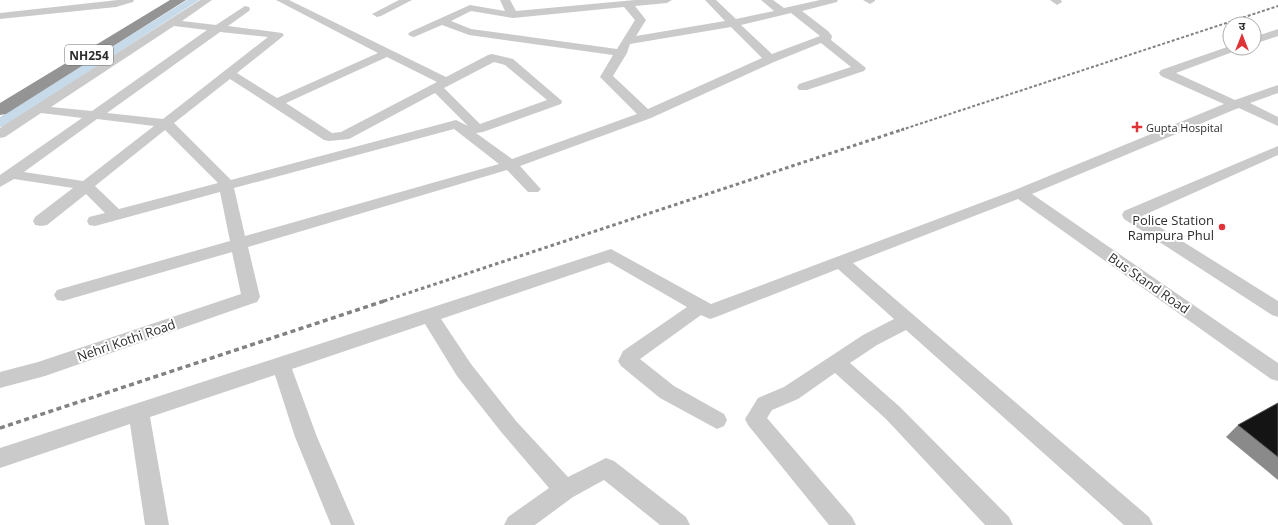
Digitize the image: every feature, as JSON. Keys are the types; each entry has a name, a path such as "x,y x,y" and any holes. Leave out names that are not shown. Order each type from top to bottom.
{"highway":[{"name":"NH254","path":"0,110 179,0"}],"street":[{"path":"0,16 121,3 129,0"},
{"path":"0,134 207,0"},
{"path":"230,73 329,137 344,136 441,85 492,58 508,62 556,101 478,129 441,85 387,53 282,0"},
{"path":"377,14 407,0"},
{"path":"506,0 513,15"},
{"path":"414,34 470,8 513,15 575,4 628,4 667,0"},
{"path":"710,0 770,59"},
{"path":"766,0 788,11 824,33 826,36 824,38"},
{"path":"627,41 735,23 833,0"},
{"path":"628,4 641,20 606,77 646,115"},
{"path":"6,178 245,9"},
{"path":"442,21 470,32 621,52"},
{"path":"41,221 278,35 172,23"},
{"path":"1262,38 1278,32"},
{"path":"63,295 510,165 646,115 770,59 824,38"},
{"path":"803,87 860,68 824,38"},
{"path":"1222,52 1165,73 1236,102 1278,122"},
{"path":"276,102 387,53"},
{"path":"0,458 611,255 710,312 1020,193 1278,83"},
{"path":"1236,102 1278,89"},
{"path":"38,109 166,123 225,182 238,244"},
{"path":"95,221 456,124 510,165 532,189"},
{"path":"1278,150 1130,215 1278,310"},
{"path":"6,178 86,186 116,215"},
{"name":"Bus Stand Road","path":"1020,193 1278,373"},
{"name":"Nehri Kothi Road","path":"0,380 46,368 251,297 238,244"},
{"path":"841,262 1141,525"},
{"path":"700,307 630,356 628,361 667,392 717,420"},
{"path":"429,316 464,370 509,427 565,490"},
{"path":"844,525 755,419 765,404 791,393 870,340 907,320"},
{"path":"837,363 893,413 1001,525"},
{"path":"281,365 306,437 343,525"},
{"path":"139,412 157,525"},
{"path":"516,525 565,490 606,468 678,525"}],"building":[{"path":"1278,403 1278,457 1238,425"}],"waterway":[{"path":"0,123 194,0"}],"railway":[{"path":"901,130 1278,6"},
{"path":"384,301 904,129"},
{"path":"0,428 387,300"}],"place":[{"name":"Gupta Hospital","path":"1137,127"},
{"name":"Police Station Rampura Phul","path":"1222,227"}]}
